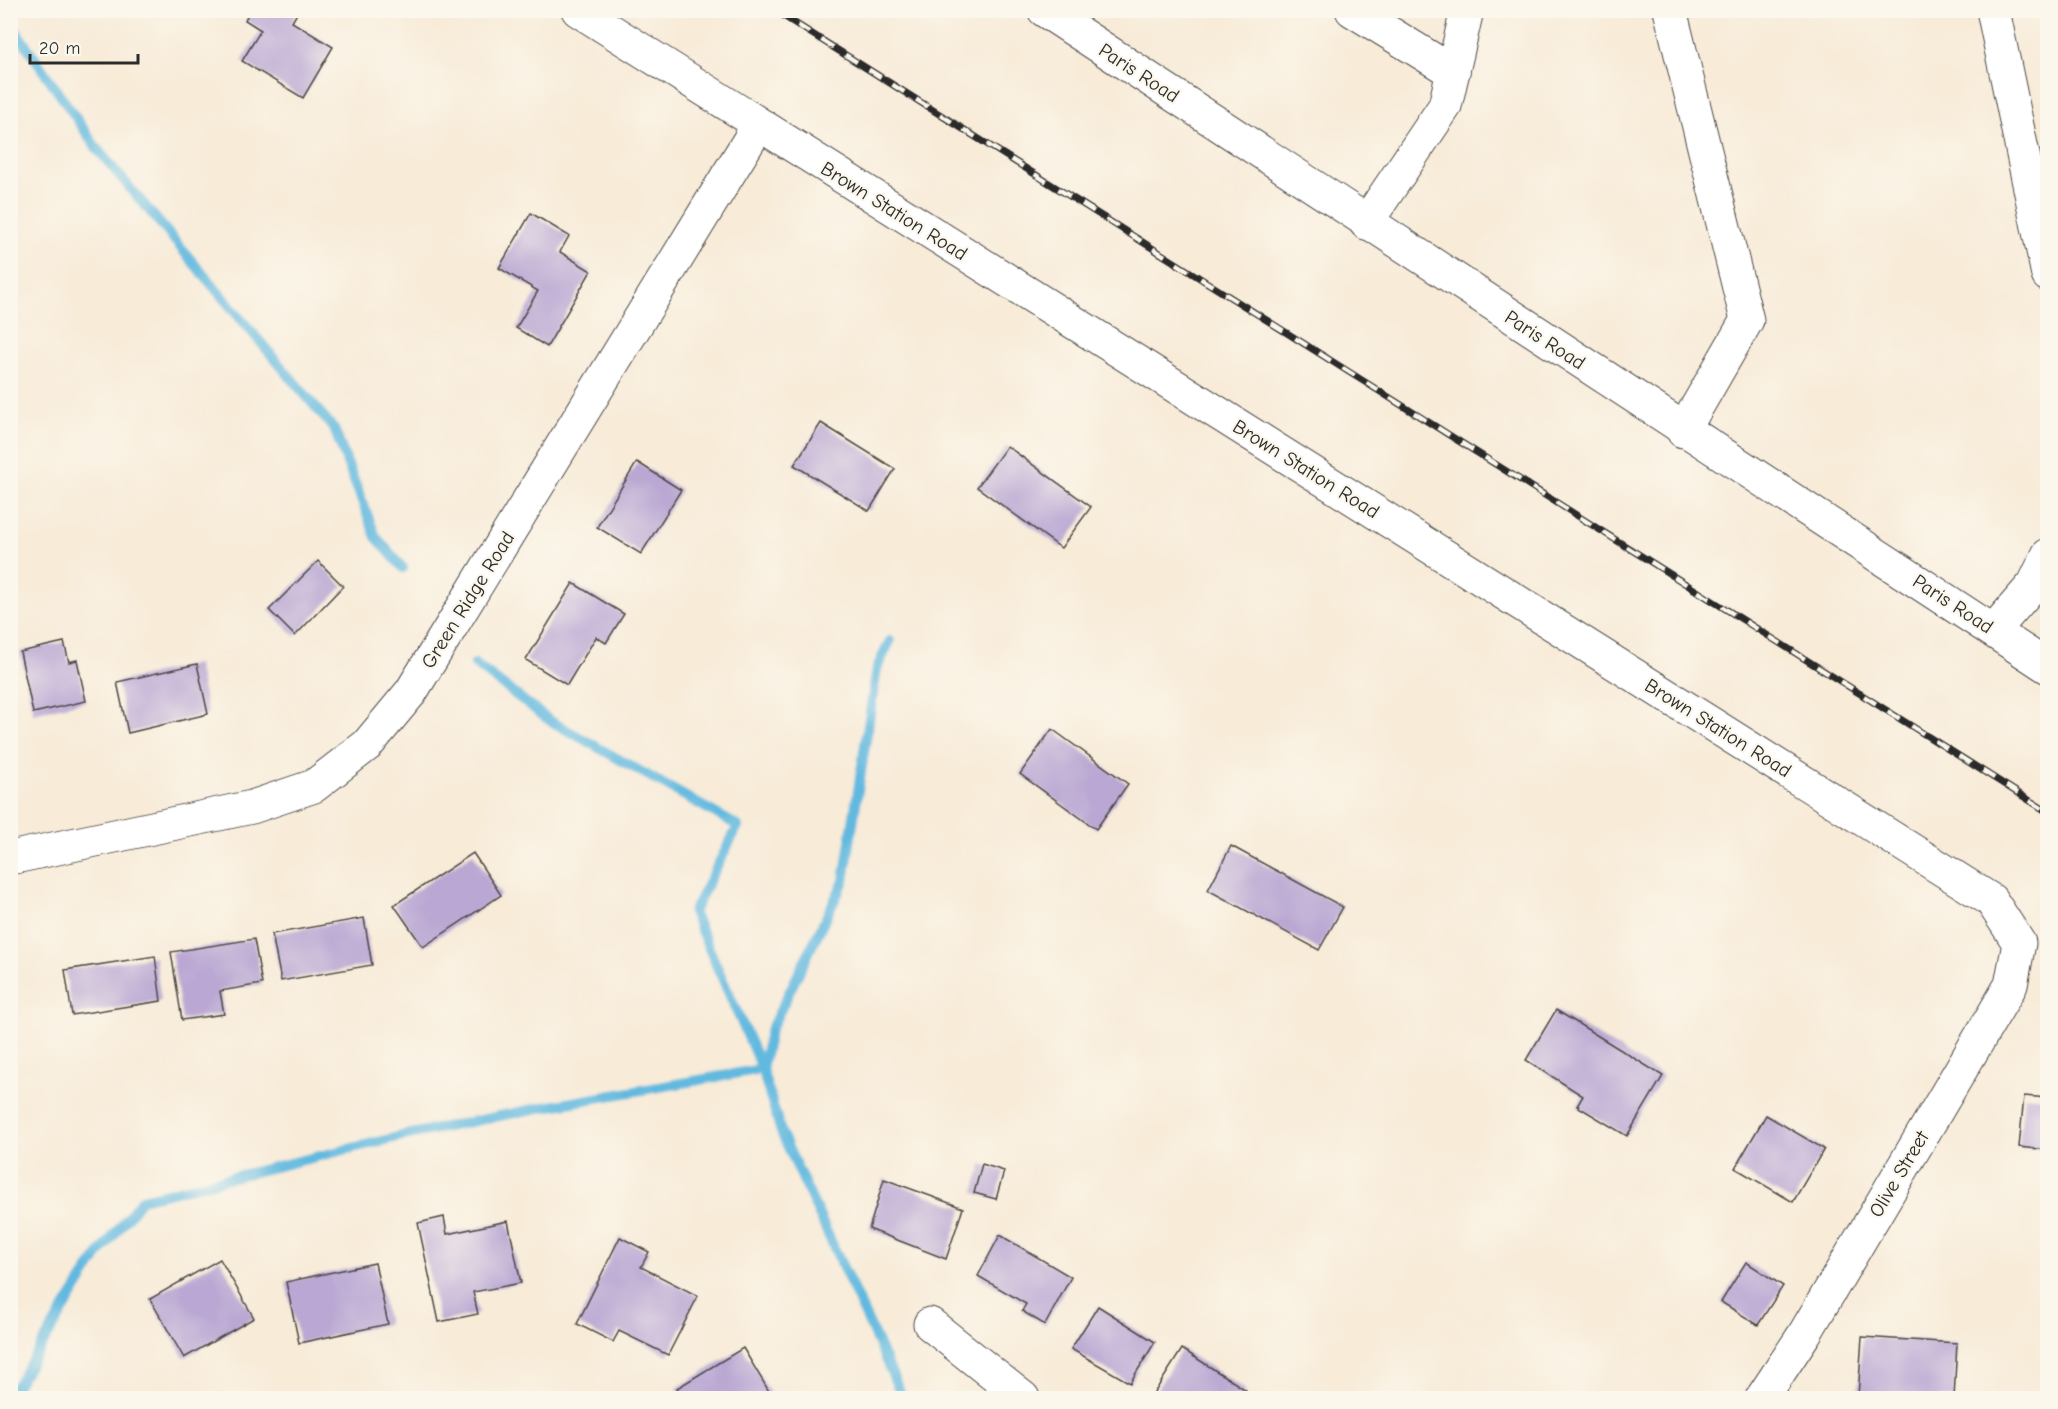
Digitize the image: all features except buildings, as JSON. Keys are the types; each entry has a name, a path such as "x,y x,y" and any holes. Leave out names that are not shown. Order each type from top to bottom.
{"street":[{"name":"Brown Station Road","path":"578,10 758,126 1991,900 2019,943"},
{"name":"Paris Road","path":"1044,10 1683,431 2048,667"},
{"path":"1352,10 1453,72"},
{"path":"1366,223 1445,106 1467,10"},
{"path":"1670,10 1747,320 1683,431"},
{"path":"1993,10 2048,275"},
{"name":"Green Ridge Road","path":"10,858 252,807 314,786 367,745 411,692 758,126"},
{"path":"1994,630 2034,584 2048,555"},
{"name":"Olive Street","path":"1762,1398 1805,1333 2011,985 2019,943"},
{"path":"930,1324 1023,1398"}],"waterway":[{"path":"10,22 98,150 334,429 376,537 403,568"},
{"path":"890,641 877,668 844,881 770,1031 762,1069 781,1132 903,1398"},
{"path":"10,1396 96,1258 142,1199 402,1136 539,1108 762,1069 693,912 738,826 549,720 475,664"}],"railway":[{"path":"774,10 2048,812"}]}
